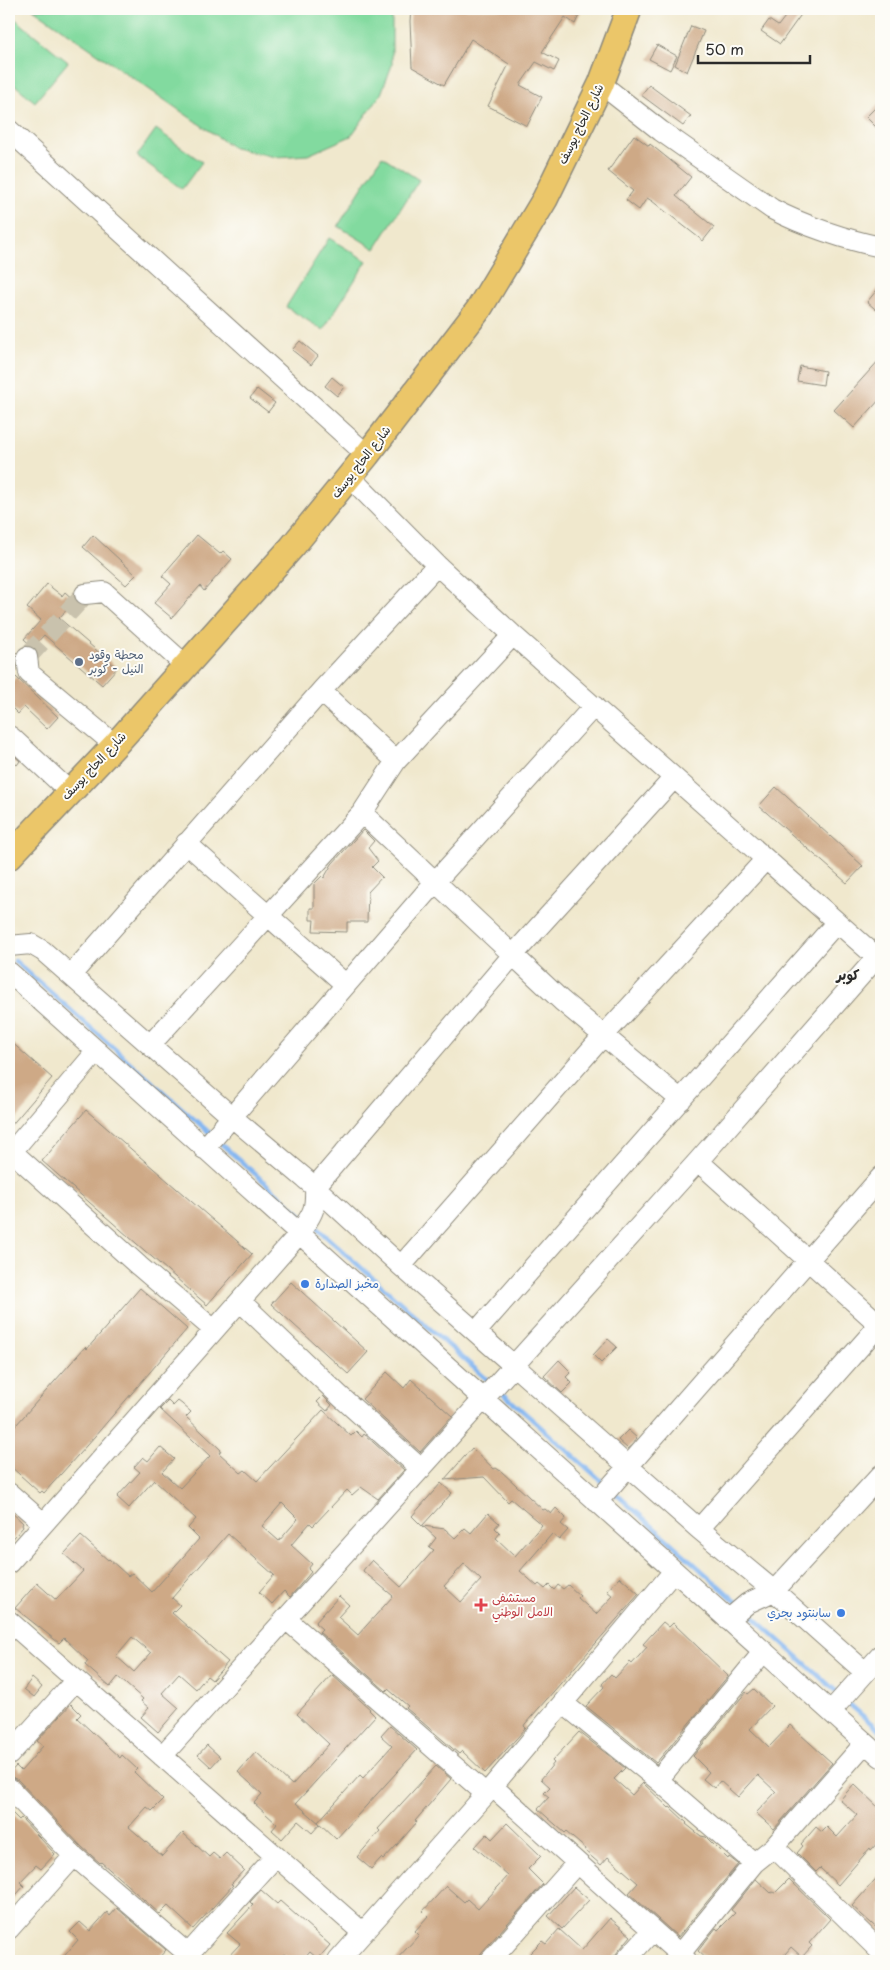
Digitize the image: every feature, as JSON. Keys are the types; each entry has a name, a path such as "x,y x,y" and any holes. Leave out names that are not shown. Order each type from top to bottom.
{"main road":[{"name":"شارع الحاج يوسف","path":"9,857 114,745 292,547 350,477 479,308 545,198 601,84 629,9"}],"street":[{"path":"601,84 661,131 772,209 789,218 881,247"},
{"path":"9,130 367,455"},
{"path":"162,1756 879,959 673,779 513,635 437,565 350,477"},
{"path":"71,975 321,691 437,565"},
{"path":"85,594 104,592 185,666"},
{"path":"150,1045 362,813 396,761 513,635"},
{"path":"27,657 29,673 114,745"},
{"path":"321,691 396,761"},
{"path":"216,1135 345,984 594,706"},
{"path":"9,738 11,737 70,792"},
{"path":"9,1563 305,1226 316,1205 316,1187 513,954 673,779"},
{"path":"362,813 562,1001 681,1100"},
{"path":"186,843 345,984"},
{"path":"400,1266 604,1036 766,859"},
{"path":"476,1332 837,922"},
{"path":"9,946 31,944 43,951 150,1045 216,1135 305,1226 483,1399 606,1493 674,1571 738,1612 764,1651 839,1703 865,1743 881,1757"},
{"path":"9,972 97,1051 216,1135 316,1187 400,1266 865,1672"},
{"path":"97,1051 10,1152 214,1330"},
{"path":"698,1161 881,1324 699,1529"},
{"path":"606,1493 881,1178"},
{"path":"240,1301 341,1397 421,1469"},
{"path":"738,1612 774,1591 881,1475"},
{"path":"9,1493 43,1523"},
{"path":"338,1961 490,1791 674,1571"},
{"path":"286,1619 577,1863 683,1958 754,1863 774,1847 865,1743"},
{"path":"9,1622 363,1933"},
{"path":"658,1780 764,1651"},
{"path":"839,1703 881,1655"},
{"path":"9,1755 76,1680"},
{"path":"564,1704 658,1780 754,1863"},
{"path":"9,1788 74,1856 185,1958 275,1857"},
{"path":"774,1847 881,1952"},
{"path":"9,1928 74,1856"},
{"path":"490,1961 577,1863"},
{"path":"625,1961 652,1931"}],"green space":[{"path":"33,9 392,9 392,65 381,94 351,136 308,155 276,157 234,148"},
{"path":"9,14 68,62 35,102 9,80"},
{"path":"156,129 202,162 182,189 137,156"},
{"path":"382,156 419,180 375,249 338,226"},
{"path":"329,238 367,261 323,330 286,307"}],"building":[{"path":"411,9 582,9 575,24 565,17 542,52 559,61 554,71 536,62 520,85 542,97 527,126 488,106 509,64 471,39 444,85 412,67"},
{"path":"791,9 805,9 780,44 761,31 769,20 778,26"},
{"path":"691,26 704,31 687,72 675,65"},
{"path":"657,45 677,56 670,70 649,59"},
{"path":"649,85 691,116 683,126 641,95"},
{"path":"881,102 881,132 866,117"},
{"path":"634,135 649,146 650,144 691,177 676,196 714,227 703,241 647,198 639,210 626,200 633,191 608,171"},
{"path":"881,285 881,314 867,302"},
{"path":"300,341 318,356 311,365 292,350"},
{"path":"881,358 881,398 854,428 834,410"},
{"path":"800,366 825,371 823,385 797,381"},
{"path":"332,377 344,387 337,396 325,386"},
{"path":"257,389 275,403 268,412 250,398"},
{"path":"93,535 136,575 126,585 83,547"},
{"path":"197,535 220,554 223,551 232,559 204,591 200,586 172,618 154,603 171,584 162,576"},
{"path":"47,584 62,596 65,592 75,601 59,618 117,668 102,685 44,635 33,647 24,639 41,620 27,608"},
{"path":"16,677 58,717 47,729 24,707 18,714 9,705 9,685"},
{"path":"9,751 20,761 17,765 9,758"},
{"path":"776,787 863,866 847,883 759,806"},
{"path":"363,830 374,841 368,848 378,861 372,867 382,877 368,892 367,922 347,922 347,932 313,931 314,920 310,920 310,908 314,908 314,884 322,876 324,878 332,864"},
{"path":"9,1040 52,1078 9,1128"},
{"path":"86,1110 252,1254 207,1305 42,1161"},
{"path":"291,1282 368,1352 348,1374 271,1304"},
{"path":"140,1288 187,1329 44,1493 42,1491 40,1493 9,1465 9,1433 85,1347 87,1349"},
{"path":"608,1339 617,1347 601,1363 593,1355"},
{"path":"559,1360 571,1372 566,1377 572,1383 562,1393 544,1376"},
{"path":"387,1372 404,1388 411,1379 452,1416 420,1452 362,1399"},
{"path":"323,1396 332,1405 327,1411 317,1402"},
{"path":"168,1401 173,1406 178,1401 191,1412 186,1417 221,1450 219,1453 241,1473 245,1470 257,1481 323,1410 351,1436 356,1431 362,1437 364,1434 404,1470 378,1499 361,1487 352,1495 347,1490 313,1526 310,1523 291,1545 312,1564 308,1569 311,1572 290,1597 284,1591 272,1604 259,1592 274,1575 228,1534 172,1598 180,1605 172,1613 228,1662 212,1680 207,1676 196,1689 179,1674 162,1693 179,1708 158,1732 141,1717 149,1708 141,1701 143,1699 118,1677 110,1687 85,1665 88,1661 64,1638 59,1643 15,1608 37,1583 56,1600 83,1571 64,1554 81,1536 128,1576 132,1573 152,1592 199,1539 188,1528 196,1519 154,1480 129,1508 117,1497 140,1472 134,1467 143,1457 148,1461 160,1447 174,1459 162,1472 180,1488 210,1456 160,1409","holes":["282,1503 298,1519 279,1541 262,1526","132,1637 151,1653 134,1672 116,1656"]},
{"path":"628,1430 637,1438 628,1449 618,1440"},
{"path":"472,1448 494,1469 496,1468 502,1472 543,1510 545,1509 551,1514 556,1508 566,1518 561,1524 568,1530 559,1540 552,1534 520,1571 537,1586 539,1584 545,1589 549,1585 554,1590 558,1585 563,1589 568,1585 580,1596 578,1598 596,1614 613,1596 607,1591 620,1577 639,1594 525,1724 526,1728 485,1773 462,1751 459,1754 406,1708 408,1706 388,1689 386,1691 319,1632 322,1629 315,1623 339,1596 349,1605 338,1617 358,1635 393,1596 363,1571 364,1569 372,1560 401,1587 434,1550 429,1547 436,1538 423,1526 445,1529 455,1538 465,1528 471,1533 488,1513 499,1523 495,1528 500,1533 496,1538 515,1556 542,1525 511,1499 508,1502 484,1477 444,1480","holes":["464,1564 481,1580 461,1602 444,1586"]},
{"path":"441,1483 452,1493 422,1526 412,1516"},
{"path":"9,1510 23,1523 23,1527 9,1543"},
{"path":"663,1622 669,1627 673,1623 728,1676 656,1763 586,1706 604,1687 602,1684 611,1674 615,1678 630,1662 632,1664 647,1647 643,1644"},
{"path":"332,1675 370,1709 375,1716 296,1803 320,1824 312,1833 298,1821 282,1839 272,1830 277,1824 254,1803 262,1794 238,1772 256,1752 292,1785 329,1744 297,1714"},
{"path":"32,1678 42,1687 34,1697 24,1689"},
{"path":"754,1689 772,1706 750,1729 769,1747 790,1725 832,1763 774,1829 756,1813 776,1792 758,1775 738,1797 720,1781 714,1788 703,1779 709,1772 693,1756 746,1692 748,1694"},
{"path":"71,1704 81,1714 77,1718 120,1758 122,1755 137,1769 134,1772 163,1800 152,1811 147,1807 129,1827 162,1856 183,1833 209,1857 213,1853 220,1859 226,1853 244,1870 193,1929 168,1906 160,1914 82,1847 18,1780 9,1776 16,1766 21,1771 43,1746 37,1741"},
{"path":"390,1726 417,1750 336,1839 318,1822 360,1775 363,1778 392,1746 381,1736"},
{"path":"579,1732 625,1768 614,1779 632,1795 643,1783 686,1824 701,1836 706,1837 728,1859 729,1857 738,1864 678,1937 629,1893 638,1883 608,1857 601,1865 585,1851 586,1849 538,1809 549,1797 544,1793 550,1787 541,1779 554,1763 552,1761"},
{"path":"207,1745 220,1757 211,1767 198,1755"},
{"path":"436,1766 451,1779 397,1845 383,1860 381,1858 371,1869 357,1857 380,1831 378,1829"},
{"path":"854,1784 881,1810 881,1839 871,1850 870,1848 838,1885 820,1868 816,1872 797,1853 803,1846 801,1844 816,1827 822,1832 827,1827 837,1837 857,1815 840,1800"},
{"path":"9,1810 19,1820 21,1818 55,1854 41,1869 36,1865 20,1882 24,1886 9,1903"},
{"path":"507,1823 541,1856 528,1869 543,1884 481,1953 478,1961 473,1956 468,1961 395,1961 419,1935 415,1931 428,1916 423,1911 446,1886 464,1902 467,1899 478,1909 508,1876 475,1847 487,1834 492,1839"},
{"path":"881,1873 881,1932 852,1906"},
{"path":"756,1879 771,1893 775,1893 789,1879 830,1919 809,1943 812,1946 802,1957 791,1947 779,1961 709,1961 698,1951 716,1928 718,1930 735,1913 731,1910"},
{"path":"574,1887 589,1900 562,1929 548,1916"},
{"path":"261,1890 277,1904 280,1901 330,1945 318,1959 310,1952 302,1961 292,1961 284,1954 278,1961 224,1961 240,1944 227,1933 253,1905 250,1902"},
{"path":"117,1908 166,1950 156,1961 60,1961 78,1940 70,1932 80,1922 90,1931 107,1912 110,1916"},
{"path":"610,1918 631,1936 610,1961 537,1961 529,1954 542,1941 546,1944 559,1929 582,1950"}],"waterway":[{"path":"15,961 211,1134"},
{"path":"218,1141 304,1217"},
{"path":"312,1224 491,1383"},
{"path":"499,1390 605,1484"},
{"path":"613,1491 739,1604"},
{"path":"747,1611 840,1695"},
{"path":"847,1702 881,1732"}],"tunnel":[{"path":"27,657 85,594"}],"place":[{"name":"محطة وقود النيل - كوبر","path":"79,662"},
{"name":"مخبز الصدارة","path":"305,1284"},
{"name":"مستشفى الامل الوطني","path":"481,1605"},
{"name":"سابنتود بحري","path":"841,1613"}],"district":[{"name":"كوبر","path":"848,975"}]}
